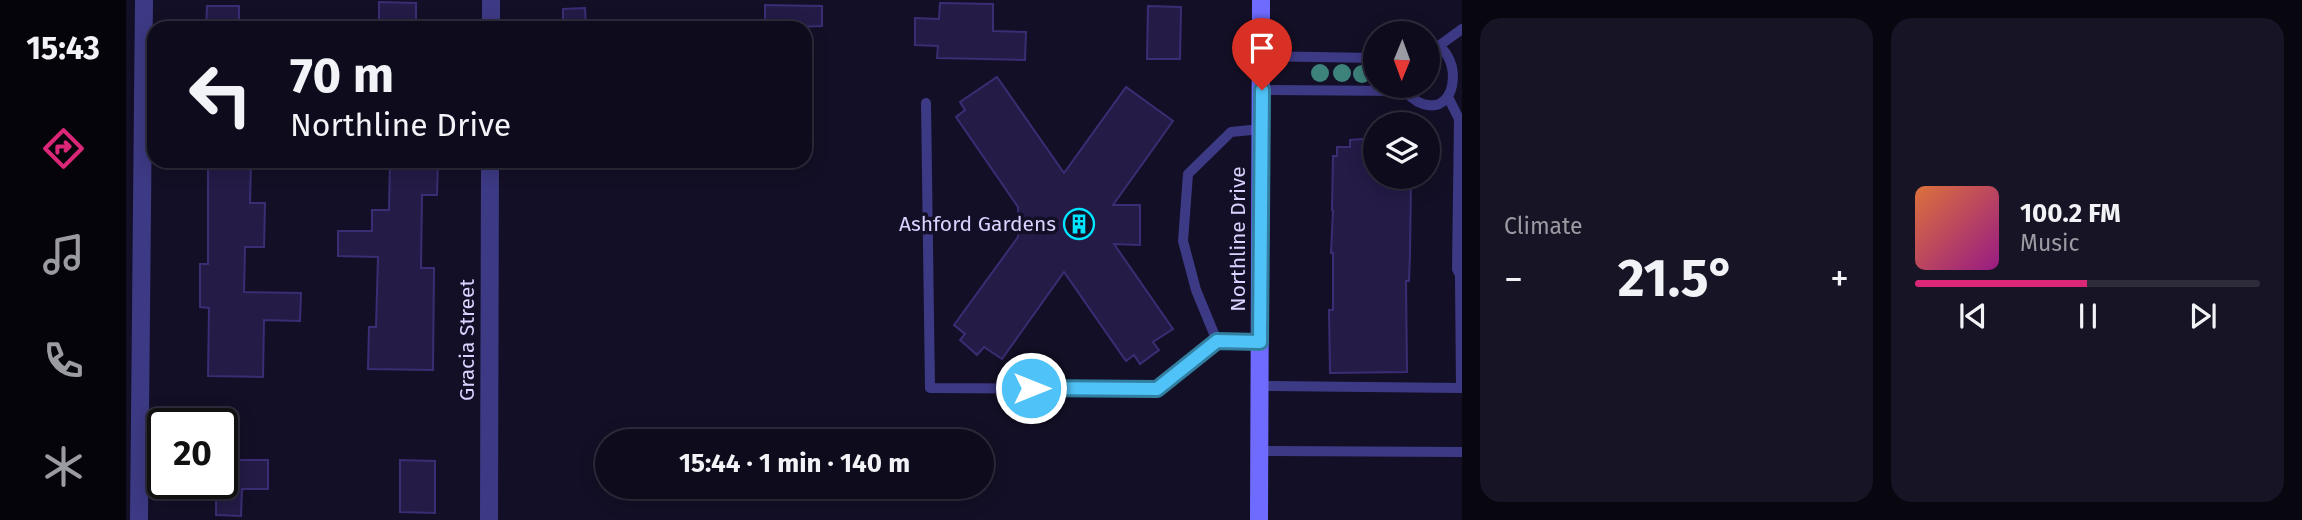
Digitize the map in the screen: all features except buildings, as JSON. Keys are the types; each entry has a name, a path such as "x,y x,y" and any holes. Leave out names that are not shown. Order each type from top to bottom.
{"street":[{"path":"139,520 133,428 144,0"},
{"path":"491,0 491,21"},
{"name":"Northline Drive","path":"1259,520 1261,0"},
{"name":"Gracia Street","path":"489,520 490,168"}],"lane":[{"path":"1440,45 1462,29"},
{"path":"1415,98 1430,105 1449,99 1460,84 1460,64 1449,49 1440,45"},
{"path":"1262,56 1363,58"},
{"path":"1262,90 1363,89"},
{"path":"1260,386 1461,388 1461,278 1457,269 1459,119 1449,99"},
{"path":"926,103 930,388 1157,389 1217,341 1260,342"},
{"path":"1217,341 1196,290 1182,241 1188,174 1231,132 1261,129"},
{"path":"1259,451 1462,452"}],"place":[{"name":"Ashford Gardens","path":"1079,224"}],"route":[{"path":"1031,388 1157,389 1217,341 1260,342 1262,90"}]}
